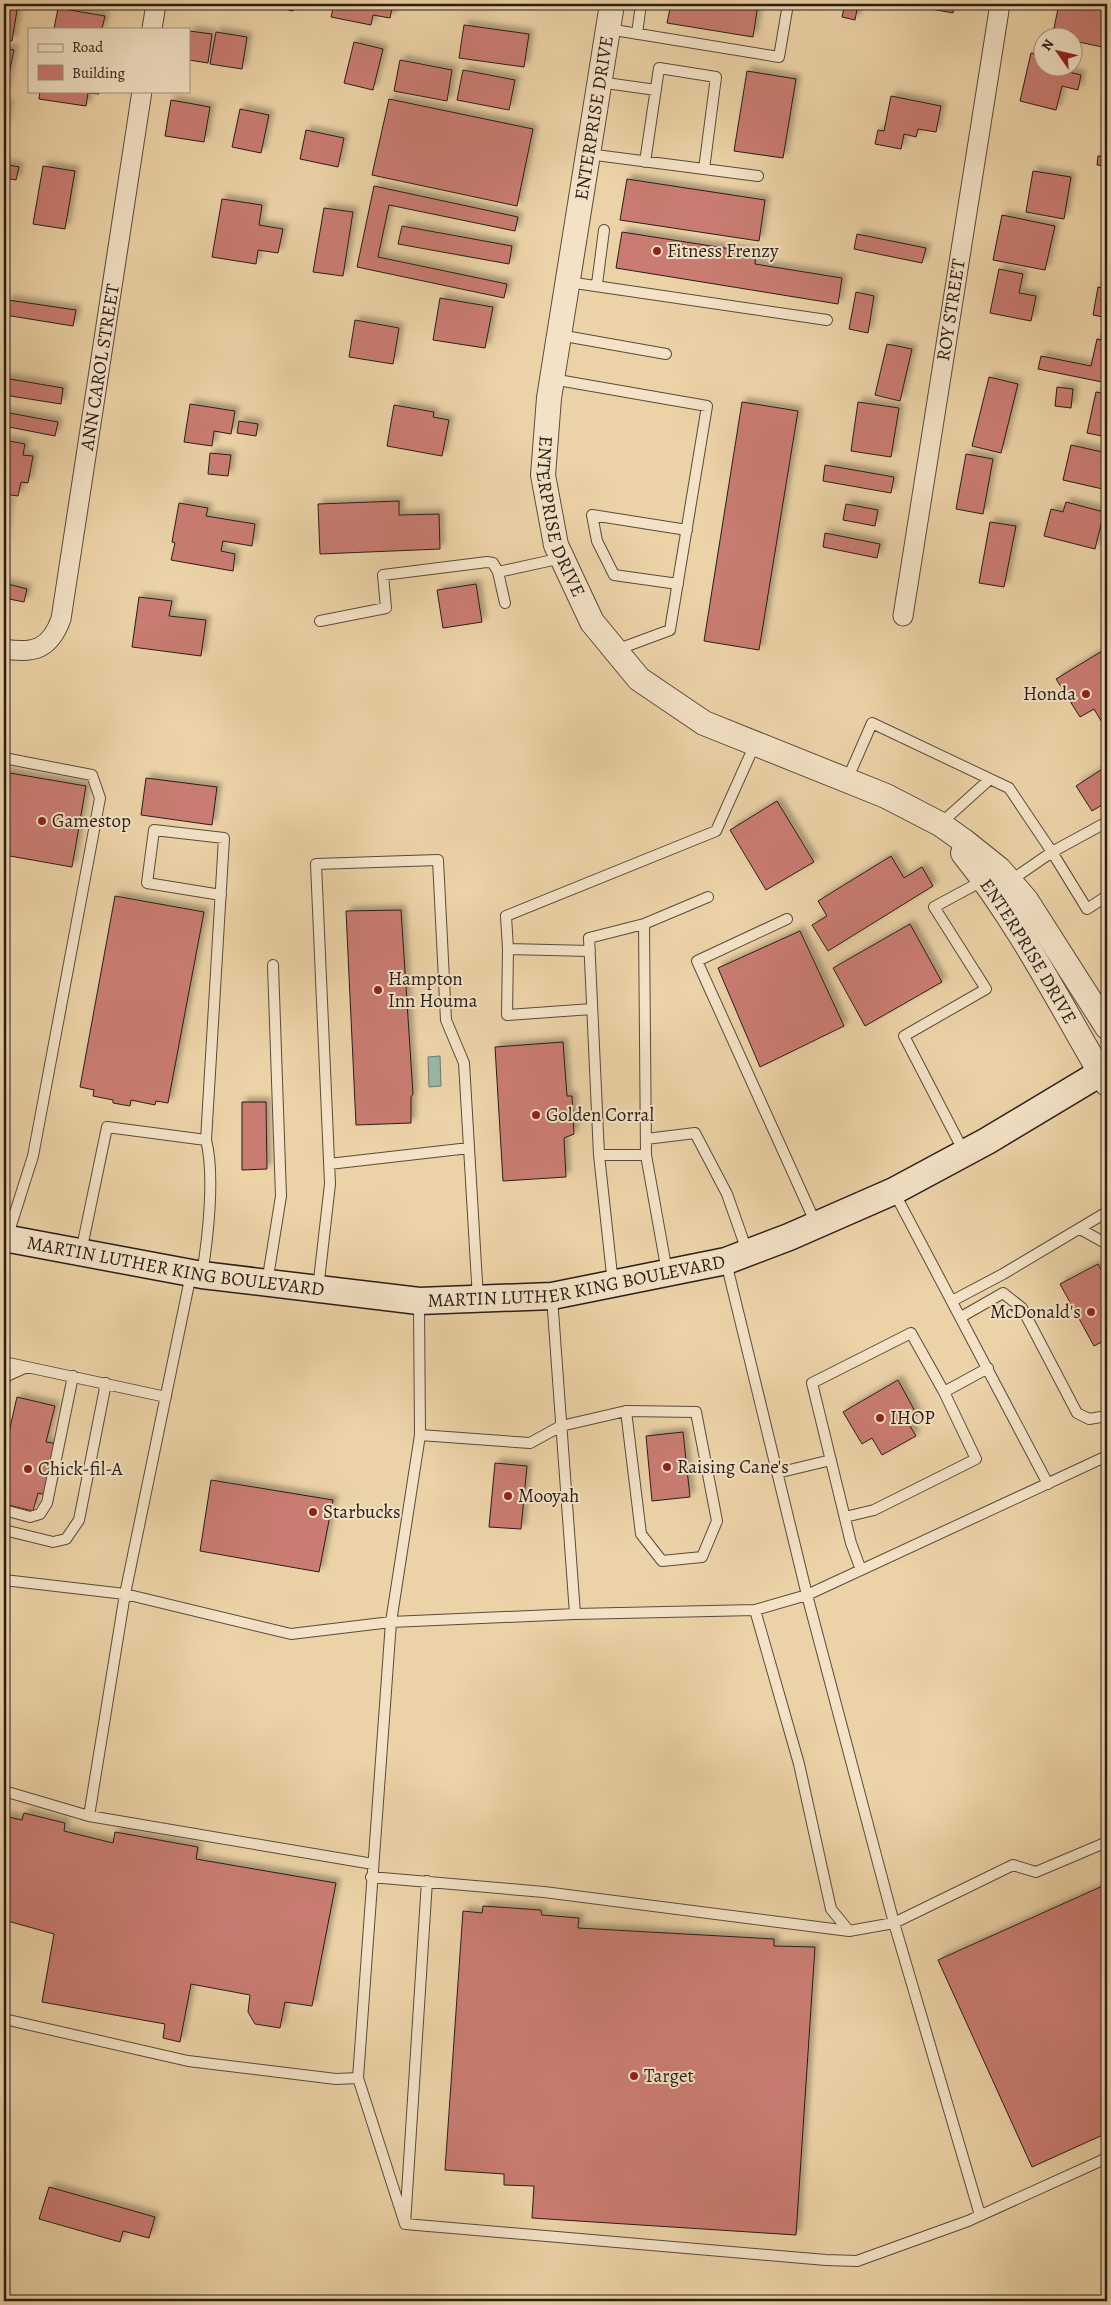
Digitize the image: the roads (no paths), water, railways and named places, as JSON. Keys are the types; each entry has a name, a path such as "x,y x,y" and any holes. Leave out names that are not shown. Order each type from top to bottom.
{"main road":[{"name":"MARTIN LUTHER KING BOULEVARD","path":"5,1238 81,1254 197,1274 419,1301 552,1296 737,1257 816,1226 894,1191 1105,1076"}],"street":[{"path":"152,28 156,4"},
{"name":"ENTERPRISE DRIVE","path":"612,4 552,379 544,475 556,545 592,622 639,679 704,723 886,796 940,824 964,840 999,869 1026,900 1107,1027"},
{"name":"ROY STREET","path":"903,616 1000,4"},
{"name":"ANN CAROL STREET","path":"4,649 18,652 42,647 55,635 61,619 142,92"},
{"name":"ENTERPRISE DRIVE","path":"940,824 985,880 1012,920 1105,1076"}],"lane":[{"path":"637,34 641,4"},
{"path":"608,29 779,57 788,4"},
{"path":"645,162 658,68 716,77 704,169"},
{"path":"600,82 656,90"},
{"path":"588,154 758,176"},
{"path":"597,284 604,230"},
{"path":"568,282 597,284 827,320"},
{"path":"559,336 666,354"},
{"path":"552,379 707,406 670,630 615,650"},
{"path":"678,584 614,575 597,540 592,515 687,530"},
{"path":"498,572 563,558"},
{"path":"320,621 386,608 384,575 487,562 493,563 498,572 504,603"},
{"path":"847,781 872,724 1009,788 1087,909 1107,896"},
{"path":"592,1009 507,1015 508,949 506,916 716,831 755,744"},
{"path":"4,758 92,775 100,798 33,1156 5,1238"},
{"path":"940,824 990,779"},
{"path":"1010,881 1052,852 1107,822"},
{"path":"89,1816 125,1594 166,1398 208,1238 210,1154 206,1140 221,895 224,838 154,830 147,883 221,895"},
{"path":"318,1290 330,1184 316,864 438,860 446,1020 464,1063 478,1299"},
{"path":"965,1152 904,1036 986,989 934,906 985,880"},
{"path":"613,1284 599,1155 589,938 644,924 708,897"},
{"path":"787,919 697,960 816,1226"},
{"path":"644,924 646,1155 667,1273"},
{"path":"508,949 590,951"},
{"path":"267,1284 281,1196 273,965"},
{"path":"81,1254 107,1127 206,1140"},
{"path":"646,1139 695,1133 727,1194 777,1473 807,1595 894,1923 980,2215"},
{"path":"329,1164 469,1148"},
{"path":"599,1155 646,1155"},
{"path":"894,1191 1048,1484"},
{"path":"952,1301 1003,1274 1107,1212"},
{"path":"1080,1229 1107,1244"},
{"path":"961,1317 1003,1293 1012,1299 1022,1308 1077,1413 1090,1419 1107,1416"},
{"path":"552,1296 575,1614"},
{"path":"405,2224 358,2078 371,1877 391,1622 420,1435 419,1301"},
{"path":"845,1517 874,1510 976,1459 944,1392 911,1333 812,1383 851,1543 861,1570"},
{"path":"4,1362 106,1383 166,1398"},
{"path":"4,1379 28,1367"},
{"path":"944,1392 988,1368"},
{"path":"4,1510 30,1517 40,1514 46,1503 73,1376"},
{"path":"4,1530 53,1542 66,1539 79,1520 106,1383"},
{"path":"420,1435 530,1443 561,1426 626,1411 696,1412 717,1521 702,1558 662,1561 641,1534 626,1411"},
{"path":"4,1580 125,1594 290,1634 391,1622 575,1614 755,1610 807,1595 1107,1456"},
{"path":"777,1473 831,1460"},
{"path":"755,1610 799,1764 831,1909 849,1931"},
{"path":"4,1791 89,1816 372,1864"},
{"path":"371,1877 544,1892 849,1931 894,1923 1013,1865 1036,1872 1107,1842"},
{"path":"405,2224 427,1881"},
{"path":"4,2019 188,2061 336,2079 358,2078"},
{"path":"405,2224 816,2259 857,2260 980,2215 1107,2158"}],"place":[{"name":"Fitness Frenzy","path":"657,251"},
{"name":"Honda","path":"1086,694"},
{"name":"Gamestop","path":"42,821"},
{"name":"Hampton Inn Houma","path":"378,990"},
{"name":"Golden Corral","path":"536,1115"},
{"name":"McDonald's","path":"1091,1312"},
{"name":"IHOP","path":"880,1418"},
{"name":"Raising Cane's","path":"667,1467"},
{"name":"Chick-fil-A","path":"28,1469"},
{"name":"Mooyah","path":"508,1496"},
{"name":"Starbucks","path":"313,1512"},
{"name":"Target","path":"634,2076"}]}
